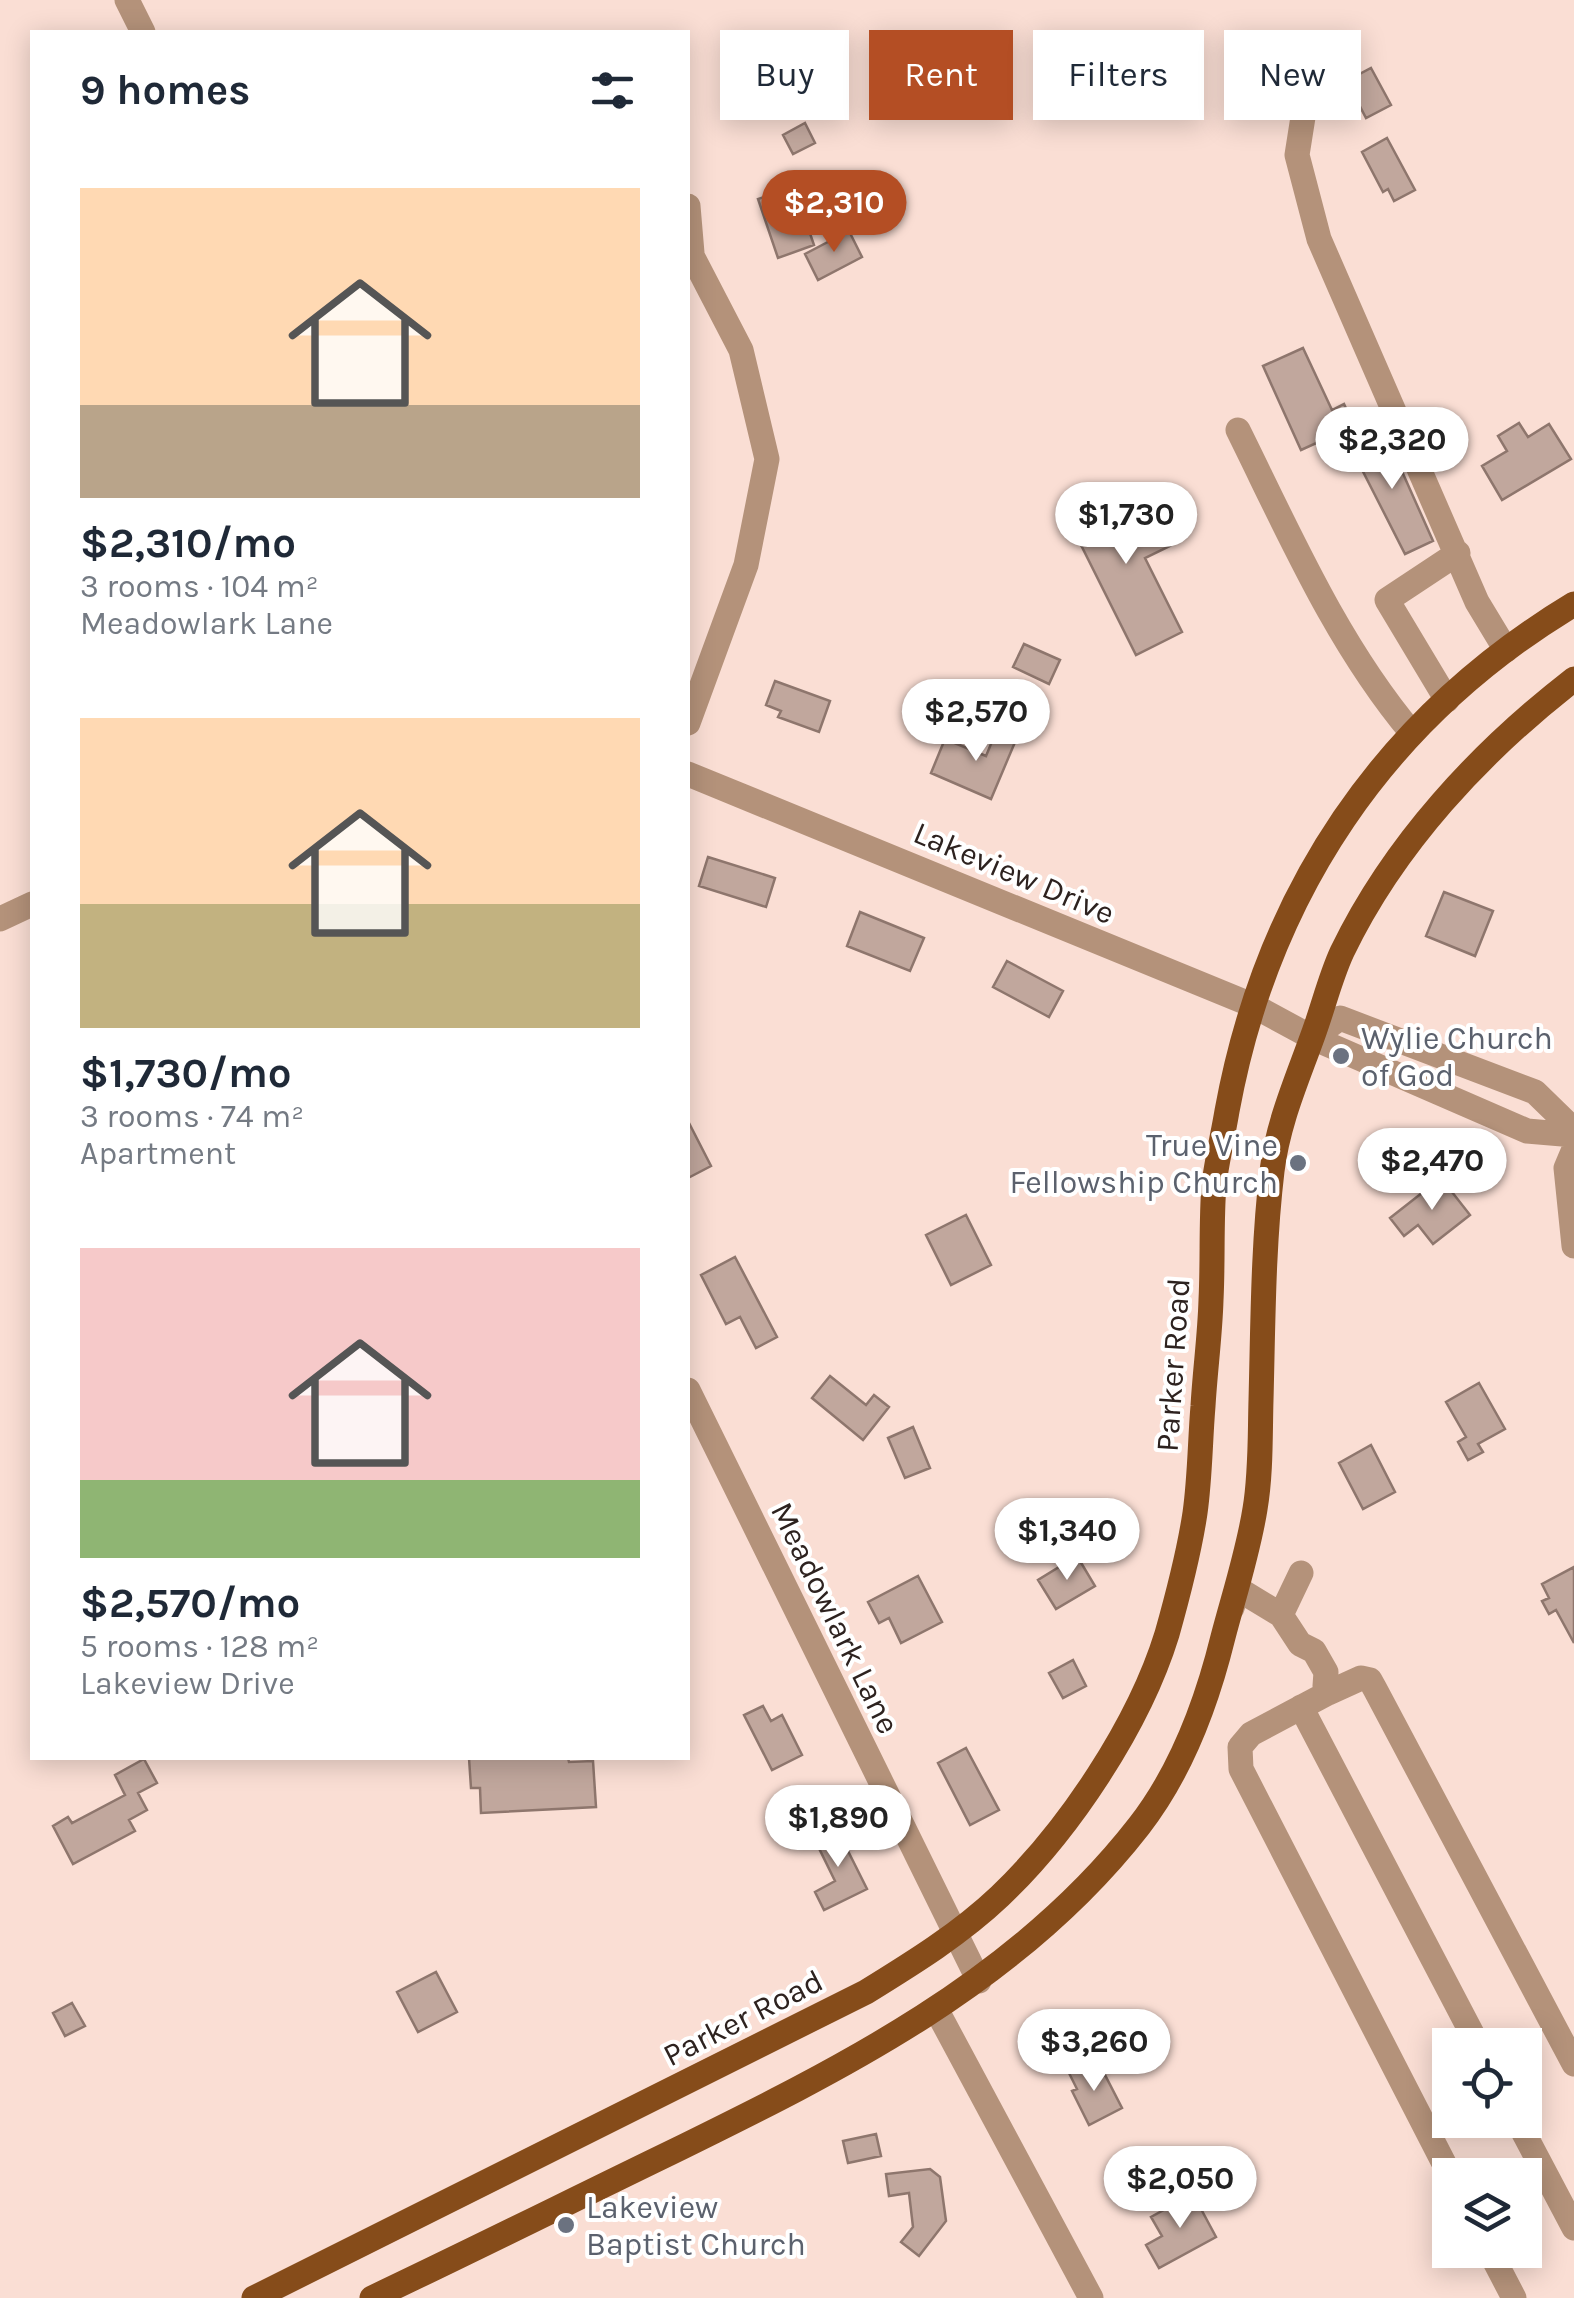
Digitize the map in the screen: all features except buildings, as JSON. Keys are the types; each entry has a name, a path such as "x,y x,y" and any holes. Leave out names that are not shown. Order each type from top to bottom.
{"main road":[{"name":"Parker Road","path":"254,2298 866,1992 955,1934 1001,1895 1044,1846 1102,1769 1149,1680 1166,1636 1195,1512 1211,1305 1214,1183 1252,1005 1312,867 1350,807 1412,733 1447,700 1506,650 1574,604"},
{"path":"372,2298 770,2104 936,2009 979,1982 1050,1922 1143,1821 1170,1779 1203,1704 1256,1507 1272,1167 1284,1108 1340,955 1404,850 1448,794 1510,732 1574,679"}],"street":[{"path":"128,0 142,30"},
{"path":"1303,120 1297,155 1319,239 1477,602 1506,650"},
{"path":"690,250 741,350 767,459 746,565 690,718"},
{"path":"1238,430 1365,671 1412,733"},
{"path":"1447,700 1387,600 1458,553"},
{"name":"Lakeview Drive","path":"690,775 1252,1005 1312,1038 1528,1131 1574,1133"},
{"path":"0,919 30,905"},
{"path":"1312,1038 1340,1018 1535,1092 1574,1133"},
{"path":"1574,1149 1566,1168 1574,1246"},
{"name":"Meadowlark Lane","path":"690,1394 979,1982"},
{"path":"1281,1615 1301,1574"},
{"path":"1227,1622 1238,1589 1281,1615 1300,1644 1314,1651 1326,1672 1326,1690"},
{"path":"1441,2158 1241,1769 1240,1747 1251,1734 1326,1690 1361,1678 1370,1680 1574,2064"},
{"path":"1301,1707 1469,2028"},
{"path":"936,2009 1091,2298"},
{"path":"1526,2138 1574,2228"},
{"path":"1498,2268 1514,2298"}],"place":[{"name":"Wylie Church of God","path":"1341,1056"},
{"name":"True Vine Fellowship Church","path":"1298,1163"},
{"name":"Lakeview Baptist Church","path":"566,2225"}]}
